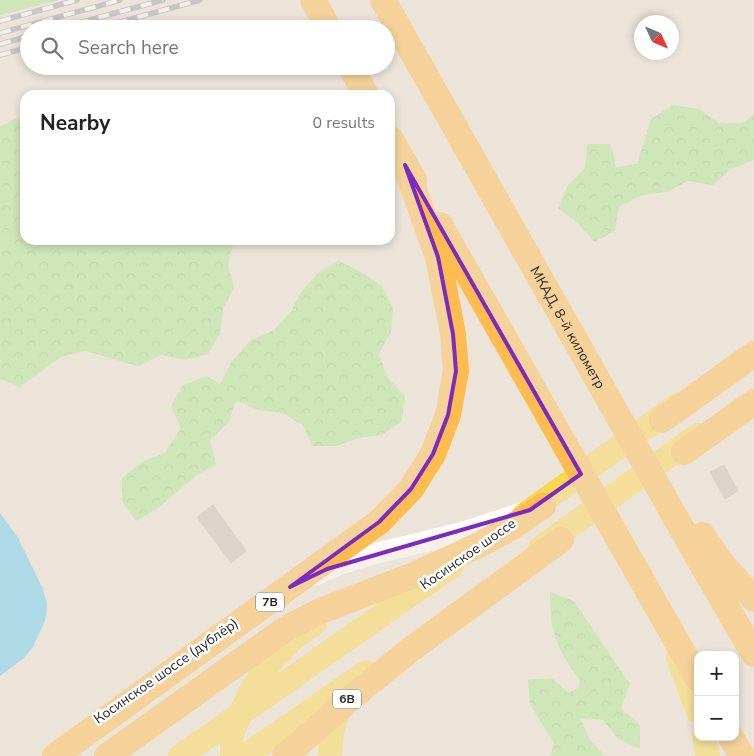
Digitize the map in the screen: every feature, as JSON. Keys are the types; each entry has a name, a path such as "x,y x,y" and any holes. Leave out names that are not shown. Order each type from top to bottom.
{"highway":[{"path":"313,0 324,20"},
{"name":"МКАД, 8-й километр","path":"383,0 394,20"},
{"name":"МКАД, 8-й километр","path":"395,21 754,654"},
{"path":"355,75 363,90"},
{"path":"395,147 694,672"},
{"name":"7B","path":"55,756 379,522 411,489 433,454 448,415 456,371 453,334 438,257 405,165"},
{"path":"662,420 754,354"},
{"path":"684,452 754,402"},
{"path":"628,433 723,565 754,599"},
{"path":"107,756 287,628 318,612 414,575 479,545 512,527 543,506"},
{"path":"285,756 351,698 410,650 561,540"},
{"path":"733,741 742,756"}],"main road":[{"name":"Косинское шоссе","path":"180,756 530,511 754,349"},
{"path":"246,756 754,394"},
{"name":"Косинское шоссе (дублёр)","path":"47,756 246,614 287,589 327,569 380,553 454,535 543,506"},
{"path":"232,756 232,734 250,692 269,664 292,640 321,619 356,598"},
{"path":"664,621 694,701"},
{"name":"6B","path":"330,756 331,736 338,710 361,682 390,655"},
{"path":"705,741 708,756"}],"highlighted area":[{"path":"405,165 581,474 530,510 327,569 290,587 379,522 411,489 433,454 448,415 456,371 453,334 438,257"}],"green space":[{"path":"0,0 59,0 0,15"},
{"path":"673,105 699,109 719,123 744,123 754,114 754,160 731,169 713,185 688,181 667,192 642,195 619,207 615,231 594,242 578,223 558,208 568,185 585,168 587,144 611,144 616,167 637,164 651,119"},
{"path":"20,117 20,245 233,245 228,265 234,287 223,309 220,334 208,354 185,360 161,355 138,366 85,351 61,357 20,387 0,379 0,126"},
{"path":"339,261 363,273 382,286 393,309 391,332 379,354 387,377 405,396 402,421 382,435 358,438 336,446 312,446 303,425 282,413 259,410 236,401 228,423 210,440 216,464 196,476 157,509 136,521 122,502 122,478 142,462 165,453 181,428 171,406 183,385 207,376 220,384 232,361 250,341 274,330 290,313 301,292 318,273"},
{"path":"550,592 574,601 630,684 621,708 640,726 640,749 618,739 603,720 580,718 590,740 605,756 550,756 554,744 530,704 528,680 552,678 568,693 578,688 580,680 565,659 556,639 551,618"}],"water":[{"path":"0,513 17,536 42,587 47,603 46,618 33,647 24,658 0,676"}],"building":[{"path":"724,465 738,491 725,499 710,472"},
{"path":"213,505 246,551 231,563 197,517"}],"railway":[{"path":"0,21 77,0"},
{"path":"47,20 120,0"},
{"path":"89,20 163,0"},
{"path":"128,20 200,0"},
{"path":"0,33 20,28"},
{"path":"0,44 20,38"},
{"path":"0,55 20,49"}]}
